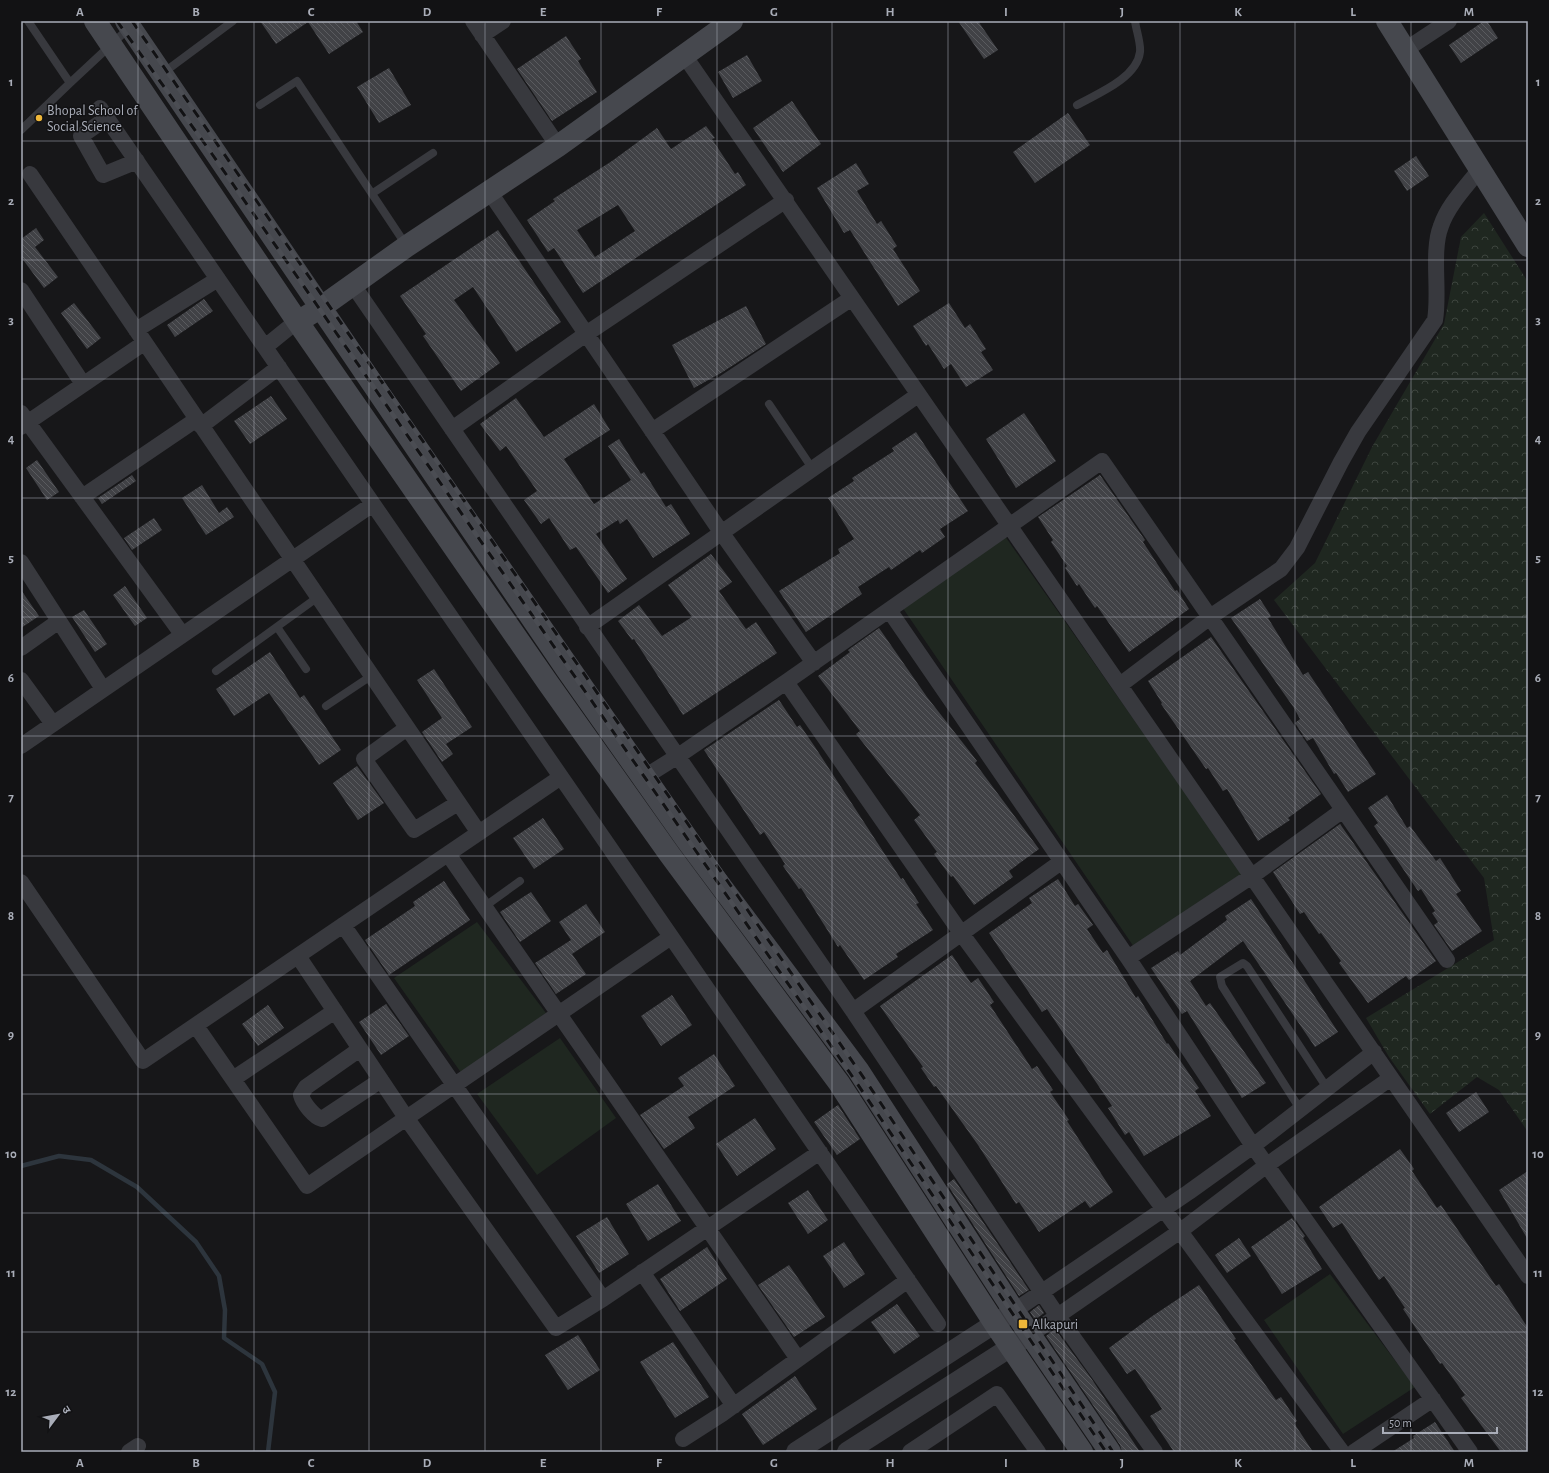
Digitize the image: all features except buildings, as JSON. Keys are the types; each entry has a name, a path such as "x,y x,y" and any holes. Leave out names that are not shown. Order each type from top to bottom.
{"main road":[{"path":"95,21 297,321 670,855 839,1083 995,1324 1082,1452"},
{"path":"1387,21 1528,246"},
{"path":"297,321 320,308 407,246 558,146 729,23"},
{"path":"128,24 567,670 688,842 858,1070 1014,1311 1110,1452"}],"street":[{"path":"473,21 558,146"},
{"path":"482,35 503,21"},
{"path":"1405,50 1449,21"},
{"path":"684,55 786,200 918,395 1120,684 1528,1276"},
{"path":"136,160 103,175 81,136 104,113 938,1324"},
{"path":"1120,684 1210,617 1281,569 1297,548 1351,444 1434,320 1437,309 1437,248 1440,226 1450,208 1479,170"},
{"path":"30,174 479,833"},
{"path":"489,191 721,532 814,663"},
{"path":"452,429 586,334 786,200"},
{"path":"182,634 82,496 23,421 83,384 140,336 218,278"},
{"path":"353,285 587,627 678,756 853,1011 1057,1315 1155,1452"},
{"path":"21,290 83,384"},
{"path":"652,431 852,298"},
{"path":"265,347 297,321"},
{"path":"82,496 199,422 279,367"},
{"path":"587,627 918,395"},
{"path":"643,778 678,756 814,663 1102,461 1447,960"},
{"path":"21,746 373,504"},
{"path":"21,562 103,689"},
{"path":"889,610 1128,958 1253,1146 1470,1452"},
{"path":"21,648 59,621"},
{"path":"21,680 53,724"},
{"path":"786,682 961,933 1179,1232 1342,1452"},
{"path":"407,728 364,759 414,830 458,803"},
{"path":"21,882 143,1061 561,777"},
{"path":"1128,958 1252,876 1343,810"},
{"path":"448,854 798,1359"},
{"path":"853,1011 1061,862"},
{"path":"343,925 603,1298"},
{"path":"196,1026 307,1186 672,937"},
{"path":"298,956 407,1119 556,1328 820,1152"},
{"path":"233,1079 335,1011"},
{"path":"360,1049 306,1087 302,1095 302,1099 315,1115 322,1119 381,1080"},
{"path":"796,1452 995,1324 1163,1209 1253,1146 1374,1052"},
{"path":"847,1452 1030,1335 1179,1232 1267,1165 1391,1078"},
{"path":"642,1272 734,1406"},
{"path":"683,1439 734,1406 908,1280"},
{"path":"910,1452 998,1394 1038,1452"},
{"path":"1354,1452 1433,1399"}],"lane":[{"path":"28,21 70,83"},
{"path":"161,74 233,21"},
{"path":"1078,105 1123,79 1134,67 1140,52 1135,21"},
{"path":"21,130 110,44 128,24"},
{"path":"260,105 297,81 407,246"},
{"path":"373,193 433,153"},
{"path":"769,404 812,468"},
{"path":"216,670 318,597"},
{"path":"277,627 306,669"},
{"path":"326,706 371,676"},
{"path":"484,907 520,881"},
{"path":"1300,1110 1222,986 1220,977 1239,964 1243,963 1247,966 1327,1088"}],"green space":[{"path":"1484,213 1528,282 1528,1132 1499,1090 1477,1077 1430,1114 1389,1057 1366,1018 1494,940 1484,878 1274,600 1315,563 1372,447 1444,324 1461,237"},
{"path":"1000,529 1243,875 1134,947 898,601"},
{"path":"477,922 546,1013 462,1074 394,978"},
{"path":"560,1038 616,1118 537,1175 477,1094"},
{"path":"1330,1274 1415,1387 1343,1434 1264,1320"}],"waterway":[{"path":"21,1166 59,1156 91,1160 137,1187 196,1242 219,1276 225,1310 224,1338 262,1364 275,1392 268,1452"}],"railway":[{"path":"117,21 212,154 850,1073 1106,1452"},
{"path":"132,21 868,1084 1113,1452"}],"place":[{"name":"Bhopal School of Social Science","path":"39,118"},
{"name":"Alkapuri","path":"1023,1324"}]}
